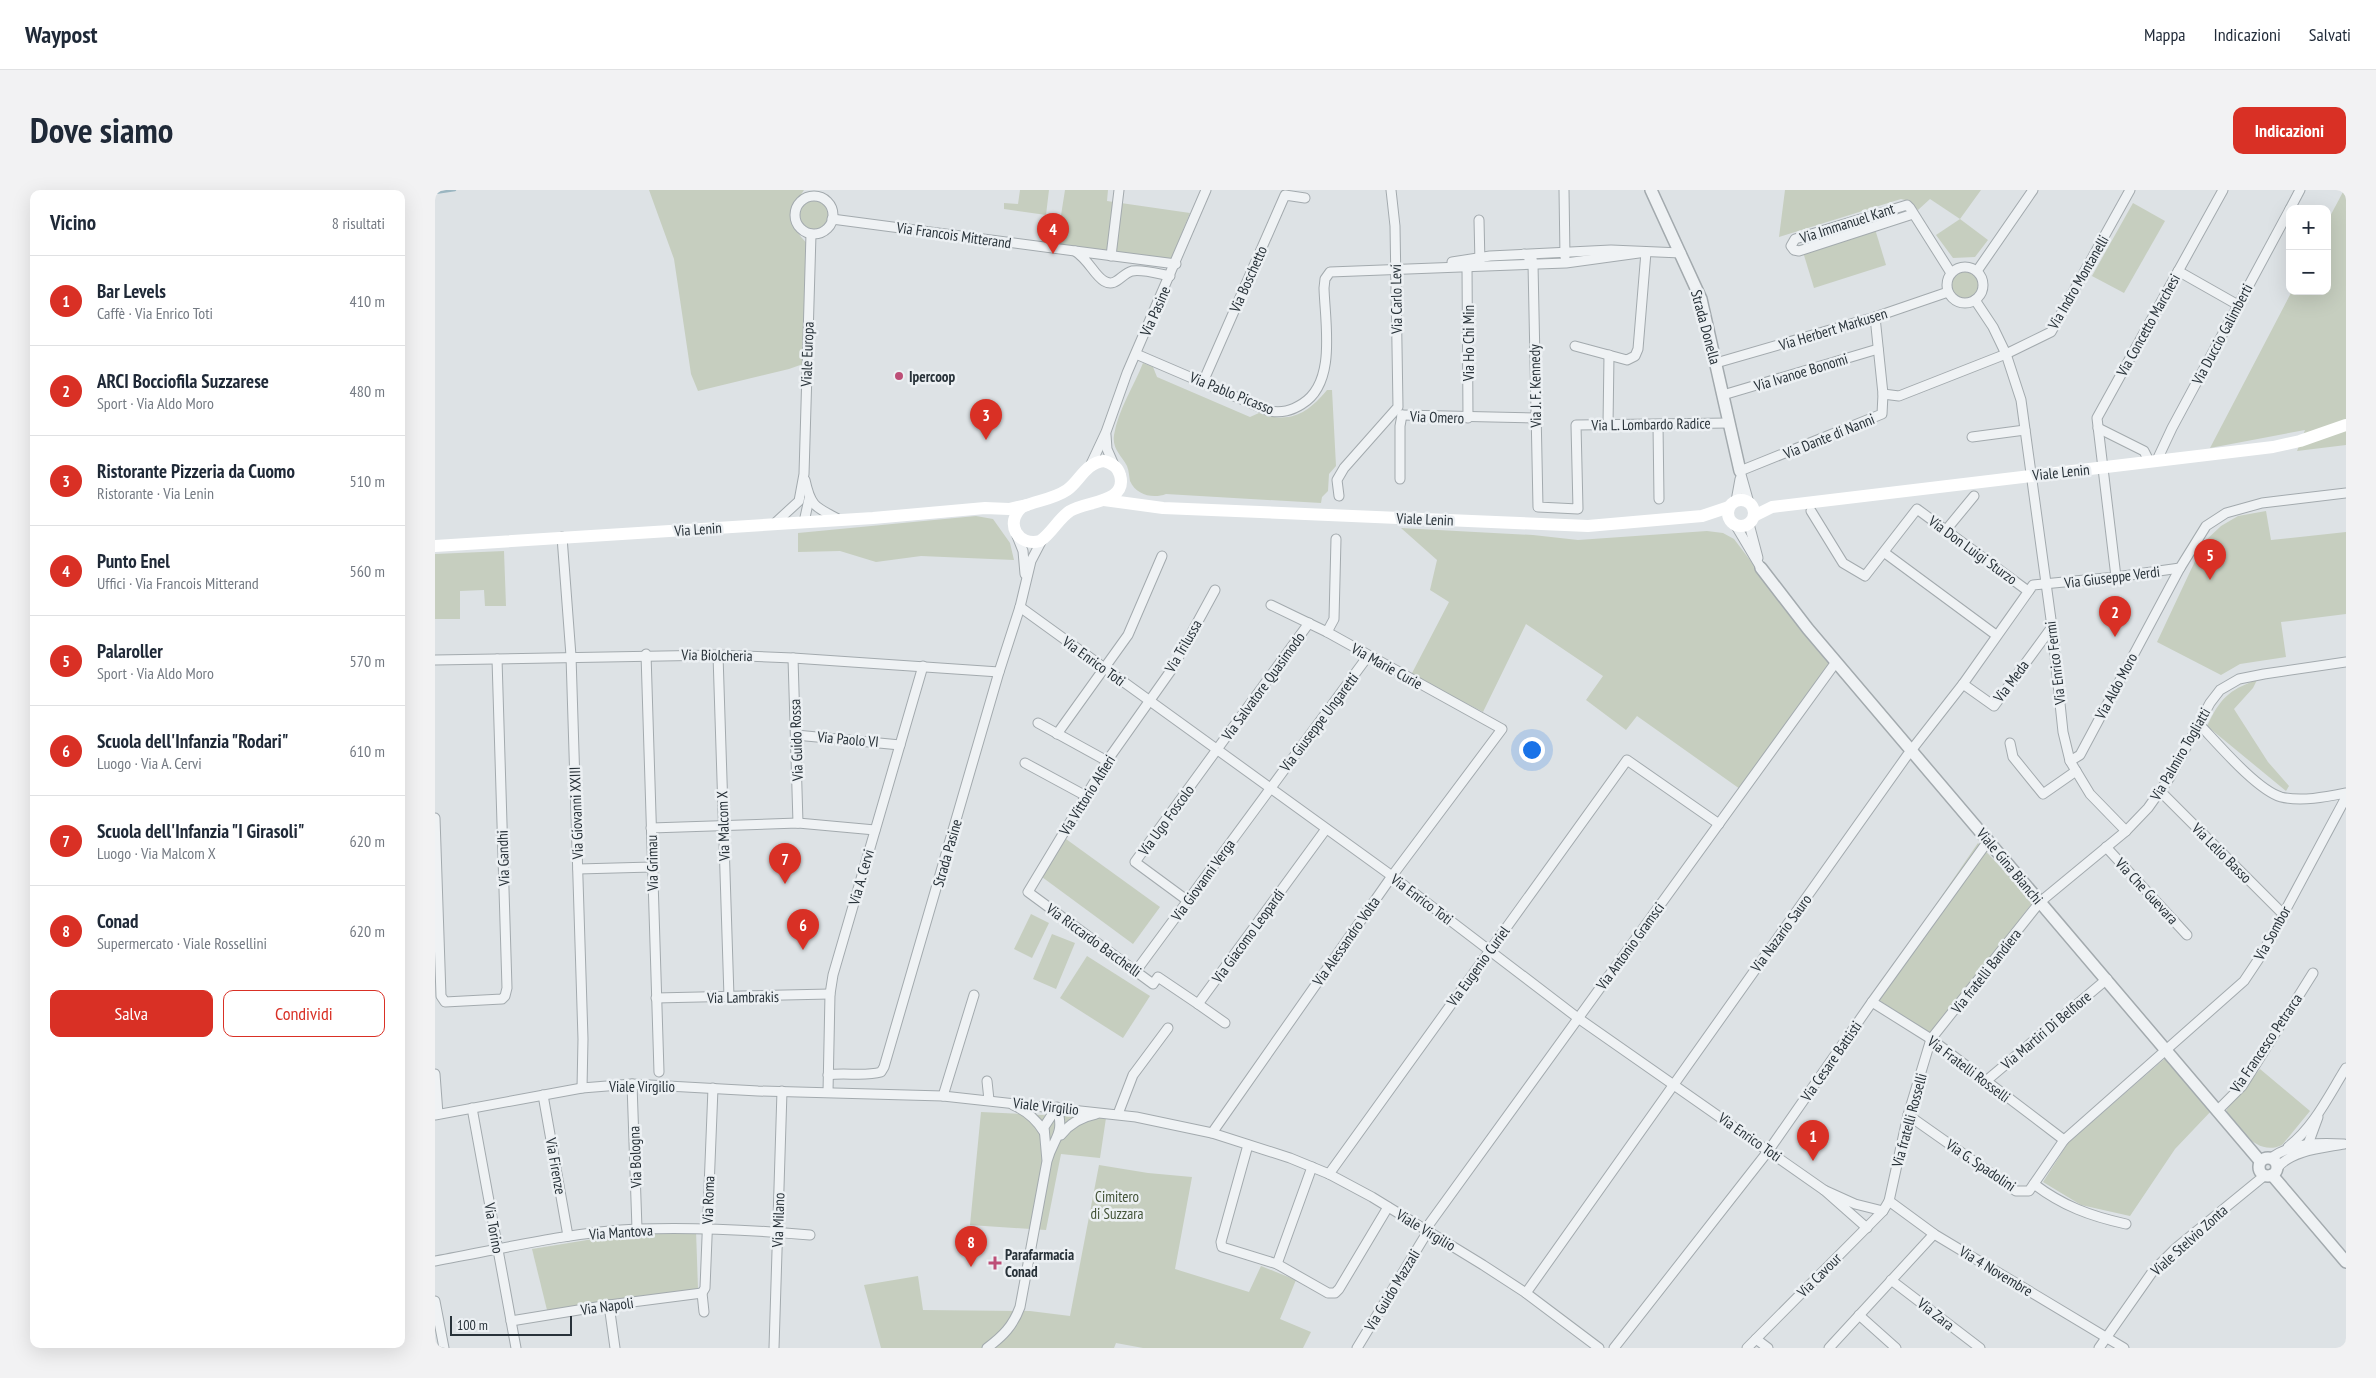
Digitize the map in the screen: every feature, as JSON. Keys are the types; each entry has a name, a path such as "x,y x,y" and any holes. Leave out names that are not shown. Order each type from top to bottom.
{"main road":[{"name":"Viale Lenin","path":"1104,500 1148,506 1588,526 1701,516 1745,509 2273,447 2300,441 2346,425"},
{"path":"1091,464 1103,462 1118,472 1130,494 1148,506"},
{"name":"Via Lenin","path":"435,546 840,520 985,508 1009,509 1050,500 1068,490 1091,464"},
{"path":"1027,505 1017,512 1014,517 1015,533 1028,542 1042,540 1069,512 1085,504 1104,500 1115,495 1121,484 1118,472"},
{"name":"Viale Lenin","path":"1701,516 1743,526 1745,509"},
{"path":"1733,524 1727,514 1745,509"},
{"name":"Via Lenin","path":"961,511 995,513 1008,521 1015,533"}],"street":[{"path":"1090,264 1095,258 1107,256 1119,190"},
{"name":"Via Pasine","path":"1091,464 1106,432 1127,373 1176,264 1206,190"},
{"name":"Via Carlo Levi","path":"1391,190 1395,226 1400,411"},
{"path":"1564,190 1565,254"},
{"name":"Strada Donella","path":"1651,190 1700,296 1740,471"},
{"path":"1977,271 2033,190"},
{"name":"Via Indro Montanelli","path":"1898,396 2006,354 2051,332 2130,190"},
{"name":"Via Concetto Marchesi","path":"2116,577 2098,428 2099,414 2223,190"},
{"name":"Via Duccio Galimberti","path":"2292,205 2300,190"},
{"path":"809,193 827,202 833,213 832,219 827,229 811,234 801,229 797,224 795,213 800,202 809,193"},
{"name":"Via Boschetto","path":"1203,382 1285,195 1305,198"},
{"name":"Via Immanuel Kant","path":"1913,214 1799,251 1794,250 1791,246 1795,239 1904,205 1909,206 1951,273"},
{"name":"Via Duccio Galimberti","path":"2153,460 2286,216"},
{"name":"Via Francois Mitterand","path":"832,219 1176,264"},
{"path":"1479,220 1480,262"},
{"name":"Viale Europa","path":"804,500 811,234"},
{"name":"Via Pablo Picasso","path":"1396,269 1403,264 1463,261 1533,264 1565,254 1611,250 1681,253"},
{"path":"1075,251 1090,264 1099,277 1109,283 1114,283 1133,271 1170,276"},
{"path":"1575,346 1627,360 1632,359 1637,354 1646,252"},
{"name":"Via Pablo Picasso","path":"1136,354 1269,411 1280,412 1299,406 1318,390 1323,378 1326,360 1325,279 1330,272 1342,270 1467,267 1480,262 1524,254 1646,252"},
{"path":"1524,254 1532,259 1533,264"},
{"path":"1145,272 1152,268 1150,260"},
{"name":"Via J. F. Kennedy","path":"1533,264 1538,507"},
{"name":"Via Ho Chi Min","path":"1467,267 1468,418"},
{"path":"1960,267 1977,271 1983,286 1975,300 1959,302 1948,292 1947,282 1951,273 1960,267"},
{"path":"2178,272 2238,305"},
{"name":"Via Herbert Markusen","path":"1717,364 1875,317 1948,292"},
{"name":"Via Enrico Fermi","path":"1975,300 1993,327 2006,354 2019,393 2052,626 2063,732 2070,761 2091,794 2126,831"},
{"name":"Via Dante di Nanni","path":"1740,471 1880,417 1883,411 1883,394 1875,317"},
{"name":"Via Ivanoe Bonomi","path":"1723,395 1878,349"},
{"path":"1608,425 1609,355"},
{"path":"1883,394 1898,396"},
{"path":"1883,411 1898,396"},
{"path":"1339,496 1337,480 1344,468 1400,411"},
{"name":"Via Omero","path":"1400,480 1400,411 1468,418 1535,418"},
{"name":"Via L. Lombardo Radice","path":"1538,507 1578,509 1576,425 1729,423"},
{"path":"1659,425 1659,500"},
{"path":"2098,428 2144,451 2153,460"},
{"path":"1972,437 2025,430"},
{"path":"1106,432 1107,449 1118,472"},
{"path":"1740,471 1740,486 1761,568"},
{"name":"Via Aldo Moro","path":"2070,761 2080,755 2180,568 2206,526 2226,513 2262,503 2346,493"},
{"path":"1946,530 1974,496"},
{"path":"804,500 840,520"},
{"path":"804,500 804,522"},
{"path":"774,524 804,500"},
{"name":"Via Don Luigi Sturzo","path":"1885,553 1917,509 2028,591"},
{"path":"1811,512 1843,563 1865,576 1885,553 1995,635"},
{"path":"1733,524 1761,568"},
{"path":"1015,533 1023,551 1025,582"},
{"name":"Via Giovanni XXIII","path":"562,537 571,656 583,1039 581,1088"},
{"path":"1327,632 1334,619 1335,539"},
{"path":"1025,582 1034,553 1042,540"},
{"path":"1057,734 1128,635 1162,556"},
{"name":"Viale Gina Bianchi","path":"1761,568 1836,662 2107,979 2217,1111 2269,1168 2346,1262"},
{"name":"Via Giuseppe Verdi","path":"2045,583 2058,584 2180,568"},
{"name":"Strada Pasine","path":"828,1075 849,1073 874,1074 881,1072 884,1067 999,672 1020,607 1025,582"},
{"name":"Via Nazario Sauro","path":"1526,1293 1673,1083 1911,750 1963,684 1995,635 2033,585 2045,583"},
{"name":"Via Trilussa","path":"1149,701 1172,669 1215,590"},
{"name":"Via Marie Curie","path":"1271,605 1327,632 1502,729"},
{"name":"Via Enrico Toti","path":"1020,607 1391,876 1578,1018 1824,1190 1867,1228"},
{"name":"Via Salvatore Quasimodo","path":"1217,749 1309,623"},
{"name":"Via Meda","path":"1963,684 1994,706 2052,626"},
{"name":"Via Biolcheria","path":"435,660 646,654 718,655 793,658 999,672"},
{"name":"Via Grimau","path":"646,654 659,1072"},
{"name":"Via Malcom X","path":"718,655 729,998"},
{"name":"Via Giuseppe Ungaretti","path":"1269,789 1368,656"},
{"name":"Via Guido Rossa","path":"793,658 798,822"},
{"name":"Via Gandhi","path":"435,818 439,990 445,1002 502,999 507,992 497,659"},
{"name":"Via Antonio Gramsci","path":"1427,1231 1436,1215 1836,662"},
{"name":"Via Palmiro Togliatti","path":"2040,902 2126,831 2161,792 2220,690 2239,679 2346,662"},
{"name":"Via A. Cervi","path":"828,1092 830,994 833,975 923,666"},
{"name":"Via Vittorio Alfieri","path":"1028,892 1107,761 1149,701"},
{"path":"1038,723 1107,761"},
{"path":"2199,724 2267,791 2275,795 2293,799 2346,794"},
{"name":"Via Alessandro Volta","path":"1211,1133 1391,876 1502,729"},
{"name":"Via Paolo VI","path":"796,735 900,745"},
{"path":"2010,743 2013,756 2043,794 2075,771"},
{"name":"Via Ugo Foscolo","path":"1188,901 1135,862 1217,749"},
{"name":"Via Eugenio Curiel","path":"1329,1174 1627,760 1719,824"},
{"path":"1025,762 1086,796"},
{"name":"Via Giovanni Verga","path":"1136,970 1269,789"},
{"name":"Via Lelio Basso","path":"2161,792 2283,914"},
{"name":"Via Sombor","path":"2064,1140 2244,980 2262,954 2346,794"},
{"path":"651,828 798,822 875,830"},
{"name":"Via Giacomo Leopardi","path":"1198,1004 1326,829"},
{"name":"Via Cesare Battisti","path":"1614,1348 1769,1150 1871,1002 1988,841"},
{"name":"Via Che Guevara","path":"2106,847 2187,935"},
{"path":"577,869 652,867"},
{"name":"Via Riccardo Bacchelli","path":"1028,892 1153,984 1158,976 1198,1004"},
{"name":"Via fratelli Bandiera","path":"1931,1039 2040,902"},
{"name":"Via Francesco Petrarca","path":"2217,1111 2241,1086 2313,973"},
{"name":"Via Martiri Di Belfiore","path":"1986,1081 2107,979"},
{"name":"Via Lambrakis","path":"656,998 729,998 830,994"},
{"path":"943,1096 974,995"},
{"name":"Via Fratelli Rosselli","path":"1871,1002 1931,1039 2064,1140"},
{"path":"1198,1004 1225,1023"},
{"path":"1118,1114 1133,1075 1167,1028"},
{"name":"Via fratelli Rosselli","path":"1889,1201 1908,1115 1931,1039"},
{"path":"2284,1150 2296,1140 2319,1112 2346,1068"},
{"path":"435,1074 437,1114"},
{"path":"987,1080 989,1100"},
{"name":"Viale Virgilio","path":"437,1114 581,1088 631,1084 943,1096 1118,1114 1211,1133 1329,1174 1388,1207 1526,1293 1599,1348"},
{"name":"Via Bologna","path":"631,1084 637,1229"},
{"name":"Via Roma","path":"704,1312 702,1293 705,1288 713,1088"},
{"name":"Via Milano","path":"774,1348 782,1091"},
{"name":"Via Firenze","path":"543,1095 568,1236"},
{"path":"1004,1101 1023,1109 1034,1118 1045,1134"},
{"path":"1047,1162 1045,1134 1047,1120 1057,1107"},
{"path":"1057,1107 1061,1125 1057,1139"},
{"name":"Via Torino","path":"472,1108 516,1348"},
{"path":"987,1348 1006,1333 1015,1320 1020,1307 1051,1148 1066,1128 1083,1117 1102,1112"},
{"path":"2294,1156 2309,1144 2319,1112"},
{"name":"Via G. Spadolini","path":"1908,1115 2016,1191 2029,1191 2064,1140"},
{"name":"Viale Stelvio Zonta","path":"2269,1168 2311,1150 2345,1143"},
{"name":"Viale Stelvio Zonta","path":"2099,1348 2153,1271 2176,1248 2269,1168 2284,1150 2309,1144 2345,1143"},
{"path":"1247,1145 1221,1242 1222,1247 1277,1264 1327,1293 1335,1293 1388,1207"},
{"path":"1277,1264 1311,1167"},
{"path":"2034,1184 2055,1200 2097,1218 2126,1224"},
{"name":"Via Enrico Toti","path":"1824,1190 1855,1204 1883,1212"},
{"name":"Via Cavour","path":"1747,1348 1883,1212 1889,1201"},
{"name":"Via 4 Novembre","path":"1889,1201 1934,1234 2124,1348"},
{"name":"Via Mantova","path":"435,1261 568,1236 637,1229 778,1232 810,1235"},
{"name":"Via Guido Mazzali","path":"1357,1348 1427,1231"},
{"path":"1829,1348 1934,1234"},
{"name":"Via Zara","path":"1891,1280 1980,1348"},
{"name":"Via Napoli","path":"511,1321 609,1304 702,1293"},
{"path":"435,1301 444,1348"},
{"path":"609,1304 615,1348"},
{"path":"1859,1315 1896,1348"},
{"path":"1756,1339 1767,1348"}],"green space":[{"path":"649,190 804,190 791,215 793,226 810,247 803,364 698,391 691,374 674,259"},
{"path":"1020,190 1049,190 1046,215 1004,209 1004,203 1018,204"},
{"path":"1065,190 1108,190 1107,201 1190,213 1171,260 1056,247"},
{"path":"1785,190 1981,190 1960,219 1930,199 1918,210 1909,201 1901,199 1779,237"},
{"path":"2344,190 2346,190 2346,445 2297,451 2305,430 2210,448 2290,295 2331,295 2331,214"},
{"path":"814,201 824,205 828,215 824,225 814,229 804,225 800,215 804,205"},
{"path":"2133,203 2165,221 2124,293 2092,276"},
{"path":"1960,219 1988,240 1975,257 1953,258 1936,235"},
{"path":"1875,229 1886,265 1814,288 1803,252"},
{"path":"1966,270 1977,274 1981,285 1977,296 1966,300 1955,296 1951,285 1955,274"},
{"path":"1143,363 1153,367 1157,377 1250,417 1259,413 1280,417 1297,415 1305,411 1327,390 1332,390 1336,466 1329,474 1328,491 1322,497 1321,503 1166,494 1150,496 1136,490 1130,481 1127,466 1114,444 1114,435 1119,416"},
{"path":"2266,511 2271,540 2346,532 2346,614 2281,622 2286,657 2240,664 2221,675 2157,642 2204,542 2221,526 2238,516"},
{"path":"976,516 993,519 1010,543 1014,560 921,556 876,562 840,551 798,552 798,533"},
{"path":"1401,528 1533,535 1578,540 1707,531 1723,533 1734,539 1830,665 1740,789 1637,716 1626,730 1586,700 1603,676 1526,624 1483,712 1411,675 1449,602 1430,590 1437,560"},
{"path":"504,551 506,606 485,606 484,590 460,591 460,619 435,619 435,554"},
{"path":"2257,680 2253,688 2234,709 2268,762 2289,786 2286,791 2207,726 2216,709 2226,697 2239,688"},
{"path":"1066,839 1160,907 1133,944 1042,877"},
{"path":"1978,843 2033,902 1932,1035 1873,996"},
{"path":"1031,914 1049,923 1032,958 1014,949"},
{"path":"1052,934 1075,943 1056,989 1033,979"},
{"path":"1087,956 1150,996 1123,1038 1060,998"},
{"path":"2170,1054 2213,1109 2175,1149 2130,1216 2081,1205 2043,1182 2068,1143"},
{"path":"2260,1069 2310,1111 2282,1145 2273,1148 2257,1144 2249,1139 2226,1112"},
{"path":"981,1112 1106,1118 1100,1158 1061,1154 1046,1230 970,1225"},
{"name":"Cimitero di Suzzara","path":"1099,1165 1148,1173 1192,1177 1175,1269 1249,1292 1261,1266 1296,1280 1280,1319 1311,1332 1303,1348 1143,1348 1116,1343 1114,1348 881,1348 864,1285 918,1276 923,1310 1030,1311 1070,1316"},
{"path":"696,1230 698,1289 547,1310 532,1249 636,1232"}],"waterway":[{"path":"435,193 455,190"}],"place":[{"name":"Punto Enel","path":"1053,254"},
{"name":"Ipercoop","path":"899,376"},
{"name":"Ristorante Pizzeria da Cuomo","path":"986,440"},
{"name":"Palaroller","path":"2210,580"},
{"name":"ARCI Bocciofila Suzzarese","path":"2115,637"},
{"name":"Scuola dell'Infanzia \"I Girasoli\"","path":"785,884"},
{"name":"Scuola dell'Infanzia \"Rodari\"","path":"803,950"},
{"name":"Bar Levels","path":"1813,1161"},
{"name":"Parafarmacia Conad","path":"995,1263"},
{"name":"Conad","path":"971,1267"}]}
